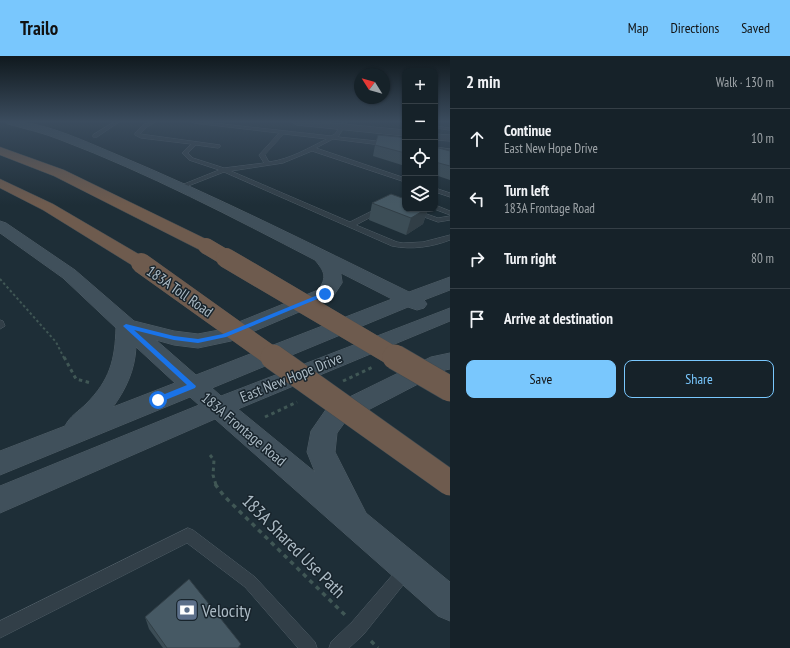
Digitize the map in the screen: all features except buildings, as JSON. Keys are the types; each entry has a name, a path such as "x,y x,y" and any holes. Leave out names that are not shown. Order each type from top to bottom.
{"highway":[{"path":"0,151 59,173 206,246 450,389"},
{"name":"183A Toll Road","path":"0,183 48,207 141,263 450,483"}],"main road":[{"path":"94,150 181,187 447,317"},
{"name":"183A Frontage Road","path":"1,228 69,274 193,386 450,604"},
{"path":"64,437 102,404 115,385 121,373 125,354 126,326 174,338 198,341 224,336 325,294 333,282 332,270 321,256"},
{"name":"East New Hope Drive","path":"0,463 450,283"},
{"name":"East New Hope Drive","path":"0,500 218,407 447,317"},
{"path":"358,526 330,474 321,452 324,431 336,415 440,363 450,361"}],"lane":[{"path":"189,150 185,154 190,159 224,170 395,244 412,247 437,242 450,237"},
{"path":"267,150 262,155 268,164"},
{"path":"181,187 224,170 281,162 311,150"},
{"path":"315,150 402,179"},
{"path":"440,150 450,151"},
{"path":"438,156 442,157"},
{"path":"438,191 450,195"},
{"path":"350,225 398,200 402,200"},
{"path":"392,204 402,208"},
{"path":"438,208 450,213"},
{"path":"415,212 438,220 450,218"},
{"path":"0,630 188,535 250,582 309,648"},
{"path":"337,648 358,628 408,568"}],"path":[{"path":"0,279 56,342 76,379 85,382 97,383"},
{"path":"342,381 378,365"},
{"path":"265,417 300,401"},
{"name":"183A Shared Use Path","path":"210,455 214,460 212,469 214,484 219,490 378,648"}],"place":[{"name":"Velocity","path":"187,610"}],"route":[{"path":"158,400 193,386 126,326 174,338 198,341 224,336 325,294"}]}
